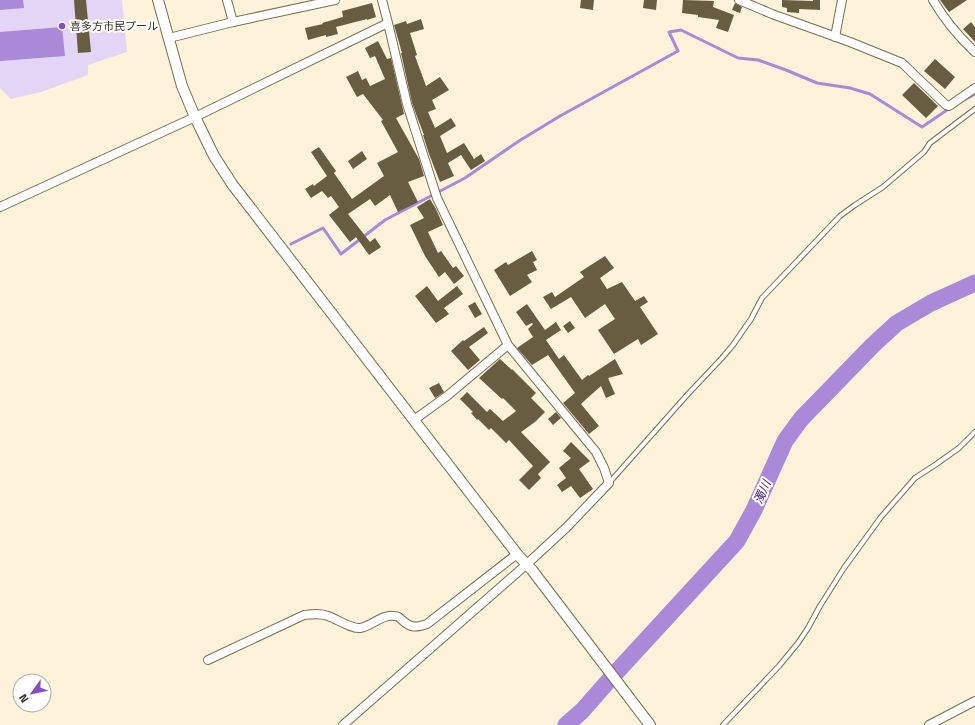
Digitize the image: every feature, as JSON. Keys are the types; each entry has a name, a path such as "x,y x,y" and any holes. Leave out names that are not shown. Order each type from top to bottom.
{"street":[{"path":"158,0 182,86 214,156 232,184 517,554 530,567 650,725"},
{"path":"227,0 233,22"},
{"path":"169,38 233,22 335,0"},
{"path":"343,725 530,567 609,483 596,452 508,345 436,198 407,104 382,0"},
{"path":"739,0 902,63 946,105 949,106 975,88"},
{"path":"836,37 842,0"},
{"path":"933,0 961,38 975,52"},
{"path":"0,207 195,117 388,23"},
{"path":"414,420 447,396 508,345"},
{"path":"208,660 304,615 318,613 328,615 358,628 367,626 390,615 398,616 408,625 417,627 427,624 517,554"},
{"path":"929,725 975,701"}],"lane":[{"path":"609,483 733,345 751,319 762,298 840,216 883,187 924,152 930,143 975,109"},
{"path":"723,725 779,666 798,643 844,568 881,517 915,478 959,448 975,432"}],"shaded area":[{"name":"喜多方市民プール","path":"0,0 122,0 127,52 88,65 88,75 41,92 11,99 0,88"},
{"path":"0,0 23,0 24,8 0,10"},
{"path":"62,27 65,56 0,61 0,32"}],"building":[{"path":"74,0 86,0 91,52 78,53"},
{"path":"581,0 594,0 593,10 580,8"},
{"path":"644,0 657,0 656,10 643,8"},
{"path":"683,0 714,1 713,7 734,15 728,32 716,28 719,20 682,13"},
{"path":"782,0 820,0 820,10 799,9 799,13 787,12 787,8 782,7"},
{"path":"940,0 967,0 949,12"},
{"path":"372,3 376,17 336,27 338,34 326,37 326,35 308,40 305,28 343,17 342,11"},
{"path":"735,3 742,7 740,13 732,10"},
{"path":"421,19 424,29 410,33 417,55 415,56 426,86 440,77 449,90 432,100 436,109 428,112 435,128 451,118 456,126 440,136 447,153 464,143 474,159 481,154 485,161 471,170 461,155 448,163 454,176 440,182 412,103 402,53 394,25 406,21 407,24"},
{"path":"971,22 975,27 975,42 963,29"},
{"path":"378,41 387,59 391,58 404,114 396,118 419,159 424,176 408,182 418,202 398,212 390,195 375,206 370,199 348,214 370,242 375,238 381,247 369,255 356,237 350,242 329,215 339,207 331,196 328,198 322,191 311,198 305,189 313,184 314,186 327,176 311,152 319,147 336,171 334,173 352,199 384,176 377,163 398,152 381,121 383,120 363,94 357,97 346,77 358,71 362,80 366,78 370,86 385,79 375,56 370,58 365,48"},
{"path":"935,59 955,77 945,89 924,71"},
{"path":"914,83 938,106 926,118 902,95"},
{"path":"362,151 367,159 353,169 348,161"},
{"path":"430,199 443,225 428,232 438,253 441,251 453,268 456,266 464,276 454,284 445,272 439,277 425,256 410,225 424,218 417,207"},
{"path":"532,251 537,260 533,262 537,270 527,275 532,282 510,296 494,270 506,262 508,265"},
{"path":"605,256 614,268 600,278 607,289 622,282 635,301 644,296 648,302 640,307 658,334 641,345 638,339 614,354 598,330 615,319 605,304 585,318 571,297 551,309 543,297 552,292 555,297 584,277 580,272"},
{"path":"427,286 438,301 457,286 463,294 444,308 449,314 436,323 415,296"},
{"path":"475,302 482,314 475,318 468,306"},
{"path":"527,304 545,330 556,322 561,330 546,340 559,359 564,355 582,380 615,359 623,374 608,378 615,394 606,398 601,386 581,404 599,426 589,434 563,403 575,393 548,355 532,365 517,348 533,337 528,329 533,324 532,323 526,326 516,312"},
{"path":"570,321 575,328 568,333 563,326"},
{"path":"484,327 488,333 469,347 480,360 468,370 451,351 463,340 464,341"},
{"path":"500,359 536,393 531,398 545,412 535,422 521,432 550,462 538,474 541,478 529,490 519,480 533,466 509,440 506,443 491,428 489,430 478,419 477,420 471,413 473,412 460,399 467,392 487,412 490,409 503,421 516,411 479,378"},
{"path":"439,383 444,392 435,398 429,388"},
{"path":"556,412 561,418 553,425 548,419"},
{"path":"571,442 590,461 579,469 593,489 580,498 571,486 562,492 557,485 566,478 559,468 571,458 563,451"}],"waterway":[{"path":"291,244 323,228 341,254 385,220 465,178 519,141 560,116 678,51 669,32 681,30 738,58 758,60 817,83 850,88 870,94 922,127 950,108"},
{"path":"962,101 975,94"},
{"name":"濁川","path":"566,725 582,711 737,541 754,510 785,441 801,419 873,345 897,323 931,303 975,283"}],"place":[{"name":"喜多方市民プール","path":"62,26"}]}
